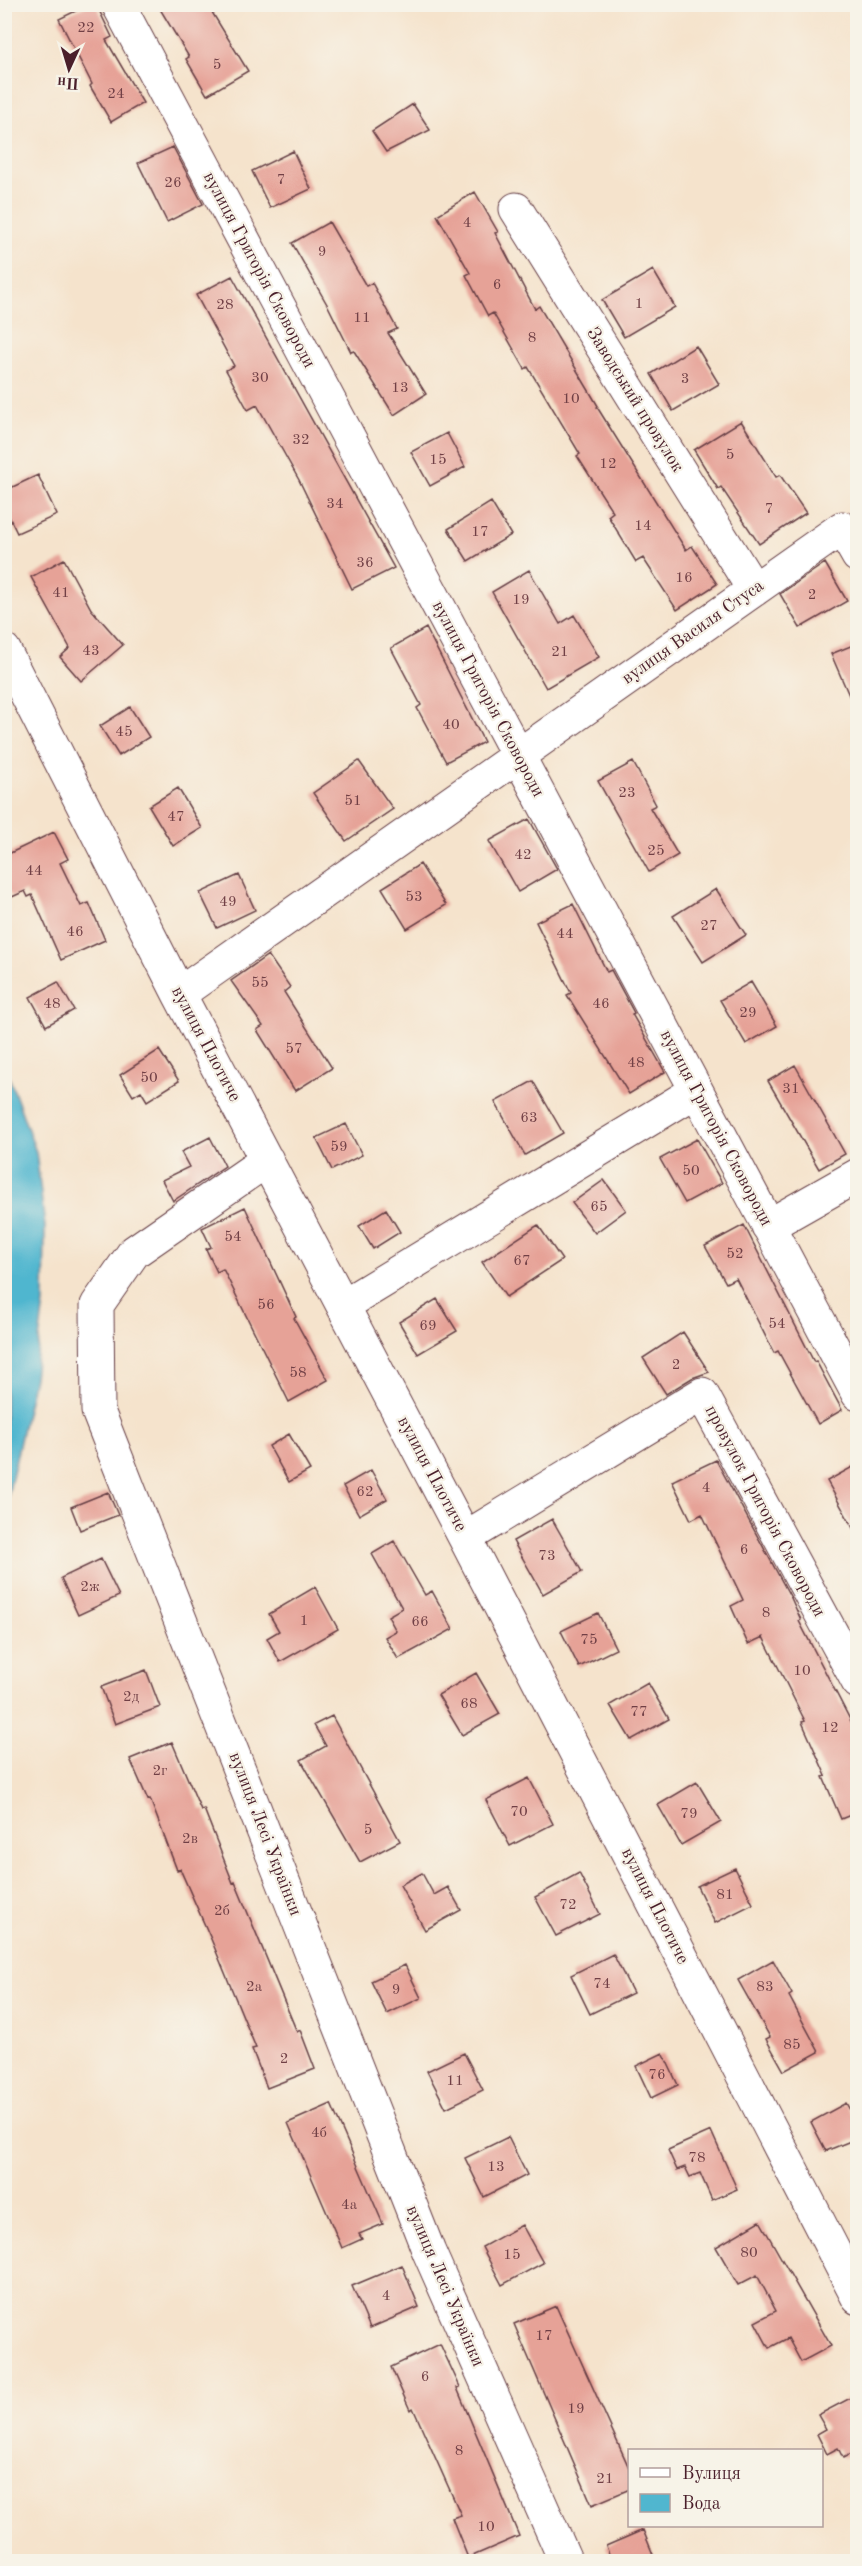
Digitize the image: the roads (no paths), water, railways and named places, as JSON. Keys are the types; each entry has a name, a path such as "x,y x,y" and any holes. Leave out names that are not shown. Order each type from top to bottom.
{"street":[{"name":"вулиця Григорія Сковороди","path":"118,4 858,1394"},
{"name":"Заводський провулок","path":"516,209 754,590"},
{"name":"вулиця Василя Стуса","path":"179,994 842,528 858,556"},
{"name":"вулиця Плотиче","path":"4,650 179,994 344,1305 858,2298"},
{"path":"344,1305 696,1090"},
{"name":"вулиця Лесі Українки","path":"267,1160 134,1252 98,1305 98,1411 429,2252 566,2562"},
{"path":"768,1226 858,1174"},
{"name":"провулок Григорія Сковороди","path":"465,1538 702,1394 858,1682"}],"water":[{"path":"5,1066 36,1152 45,1227 44,1303 34,1377 5,1509"}]}
